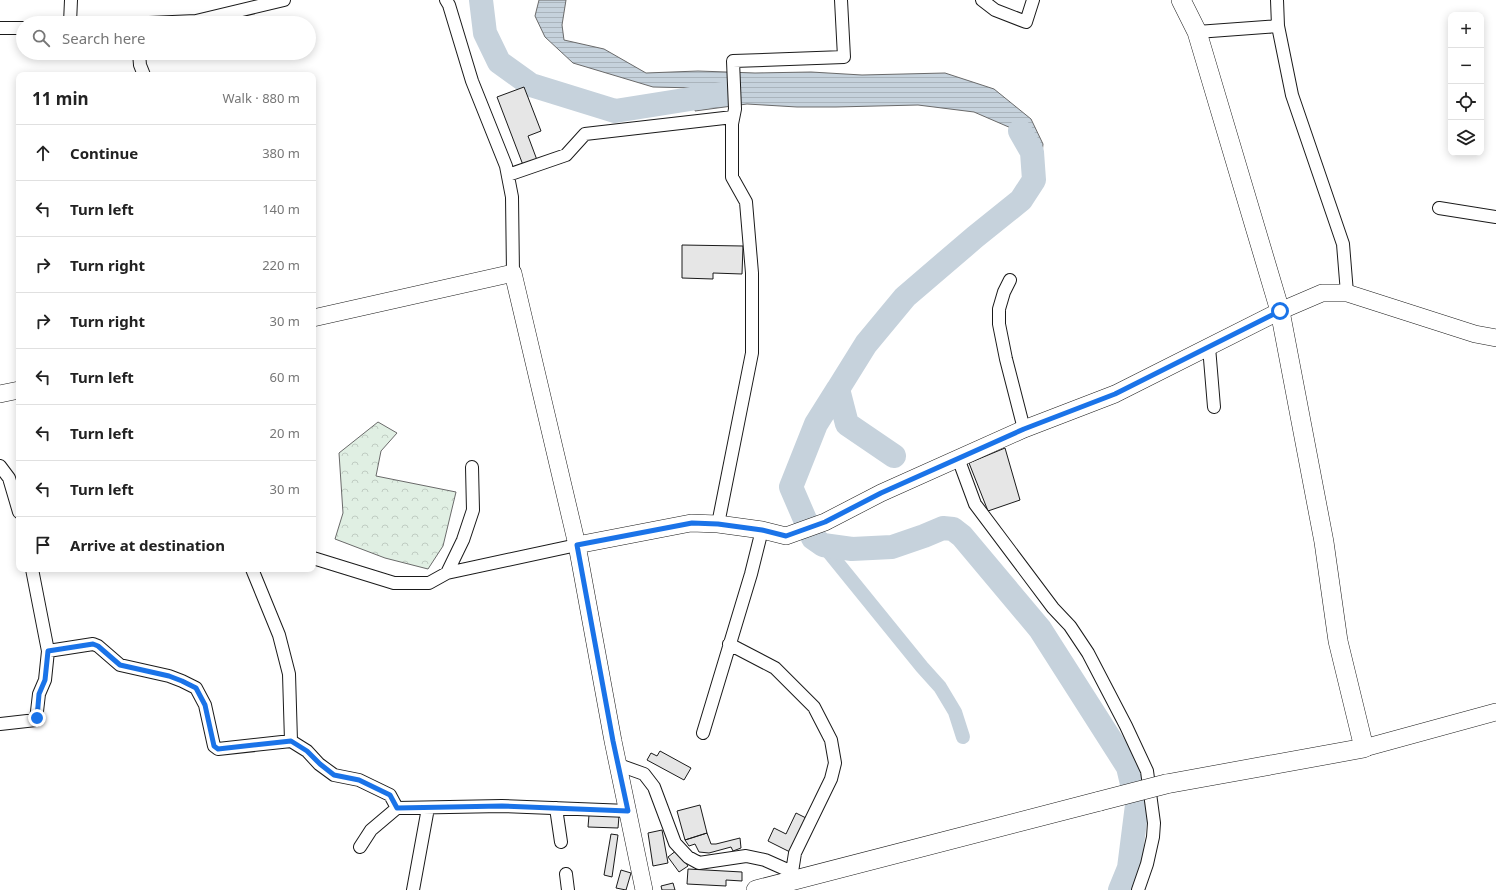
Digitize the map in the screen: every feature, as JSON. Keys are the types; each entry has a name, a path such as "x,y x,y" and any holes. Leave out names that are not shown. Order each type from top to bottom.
{"main road":[{"path":"756,890 1166,784 1364,748 1338,641 1324,542 1280,311 1197,32 1181,0"}],"street":[{"path":"70,16 71,0"},
{"path":"217,16 284,0"},
{"path":"446,0 449,5 472,81 506,166 512,197 513,273 577,545 613,741 644,890"},
{"path":"718,524 752,353 752,273 746,202 732,177 734,113 733,61 844,57 840,0"},
{"path":"982,0 995,10 1026,22 1033,0"},
{"path":"1277,0 1278,26 1292,95 1343,244 1347,293"},
{"path":"1197,32 1278,26"},
{"path":"0,28 16,28"},
{"path":"140,60 143,72"},
{"path":"508,175 566,156 585,134 734,113"},
{"path":"1440,208 1496,216"},
{"path":"316,317 513,273"},
{"path":"1010,280 1004,292 999,310 999,324 1006,359 1024,429"},
{"path":"316,559 394,583 429,583 447,573 577,545 692,523 718,524 762,530 786,536 825,522 881,493 1024,429 1115,394 1280,311 1322,293 1347,293 1475,334 1496,338"},
{"path":"1209,346 1214,407"},
{"path":"0,394 16,391"},
{"path":"958,458 975,504 1053,608 1070,626 1088,653 1126,726 1146,771 1154,823 1154,838 1138,890"},
{"path":"0,466 10,478 16,501"},
{"path":"447,573 463,540 473,510 472,467"},
{"path":"703,733 762,530"},
{"path":"0,724 36,720 39,694 45,680 48,651 33,572"},
{"path":"253,572 279,634 288,674 291,741"},
{"path":"48,651 93,644 98,646 120,665 169,676 182,681 196,688 205,705 215,748 218,749 291,741 307,751 334,775 359,780 390,795 397,808"},
{"path":"729,644 775,668 814,707 831,740 836,763 831,779 795,853 795,881"},
{"path":"1364,748 1496,712"},
{"path":"619,765 644,774 654,787 675,843 688,856 699,863 746,856 765,860 795,881"},
{"path":"360,847 371,830 397,808 502,806 628,811"},
{"path":"413,890 428,808"},
{"path":"556,808 561,842"},
{"path":"566,874 568,890"}],"green space":[{"path":"378,422 397,433 381,451 376,476 456,492 443,546 428,569 385,558 335,539 343,513 339,453"}],"shaded area":[{"path":"539,0 566,0 562,25 564,40 604,49 646,73 698,71 755,73 811,72 862,75 945,73 994,89 1031,119 1043,144 1041,164 1023,157 1011,128 974,112 918,105 797,107 747,104 695,111 697,88 653,87 573,63 545,37 535,16"}],"building":[{"path":"524,87 541,131 528,136 537,160 523,165 497,97"},
{"path":"682,245 743,246 742,274 713,273 713,279 682,278"},
{"path":"1005,448 1020,500 988,511 969,463"},
{"path":"660,751 691,768 684,780 647,760 651,753 657,756"},
{"path":"700,805 707,833 685,840 677,811"},
{"path":"796,813 806,818 790,852 768,841 774,828 786,834"},
{"path":"589,815 619,816 618,828 588,827"},
{"path":"662,830 668,863 653,866 648,833"},
{"path":"707,833 711,844 740,838 741,848 733,851 731,847 709,853 699,852 695,844 689,846 685,840"},
{"path":"611,834 618,835 612,877 604,875"},
{"path":"677,850 688,866 679,872 668,857"},
{"path":"688,869 742,872 742,881 726,880 726,886 687,884"},
{"path":"621,870 631,873 626,890 616,888"},
{"path":"673,883 675,890 662,890 661,886"}],"waterway":[{"path":"481,0 485,33 499,62 531,85 615,111 728,93"},
{"path":"894,456 847,424 838,389 866,344 905,297 1021,200 1034,180 1032,152 1020,131"},
{"path":"838,389 816,424 791,487 813,538 823,545 852,549 892,547 943,528 953,529 962,536 1040,629 1128,767 1137,805 1129,868 1120,890"},
{"path":"823,545 940,687 955,712 963,737"}],"route":[{"path":"37,718 39,694 45,680 48,651 93,644 98,646 120,665 169,676 196,688 205,705 215,748 218,749 291,741 307,751 334,775 359,780 390,795 397,808 502,806 628,811 613,741 577,545 692,523 718,524 762,530 786,536 825,522 881,493 1024,429 1115,394 1280,311"}]}
